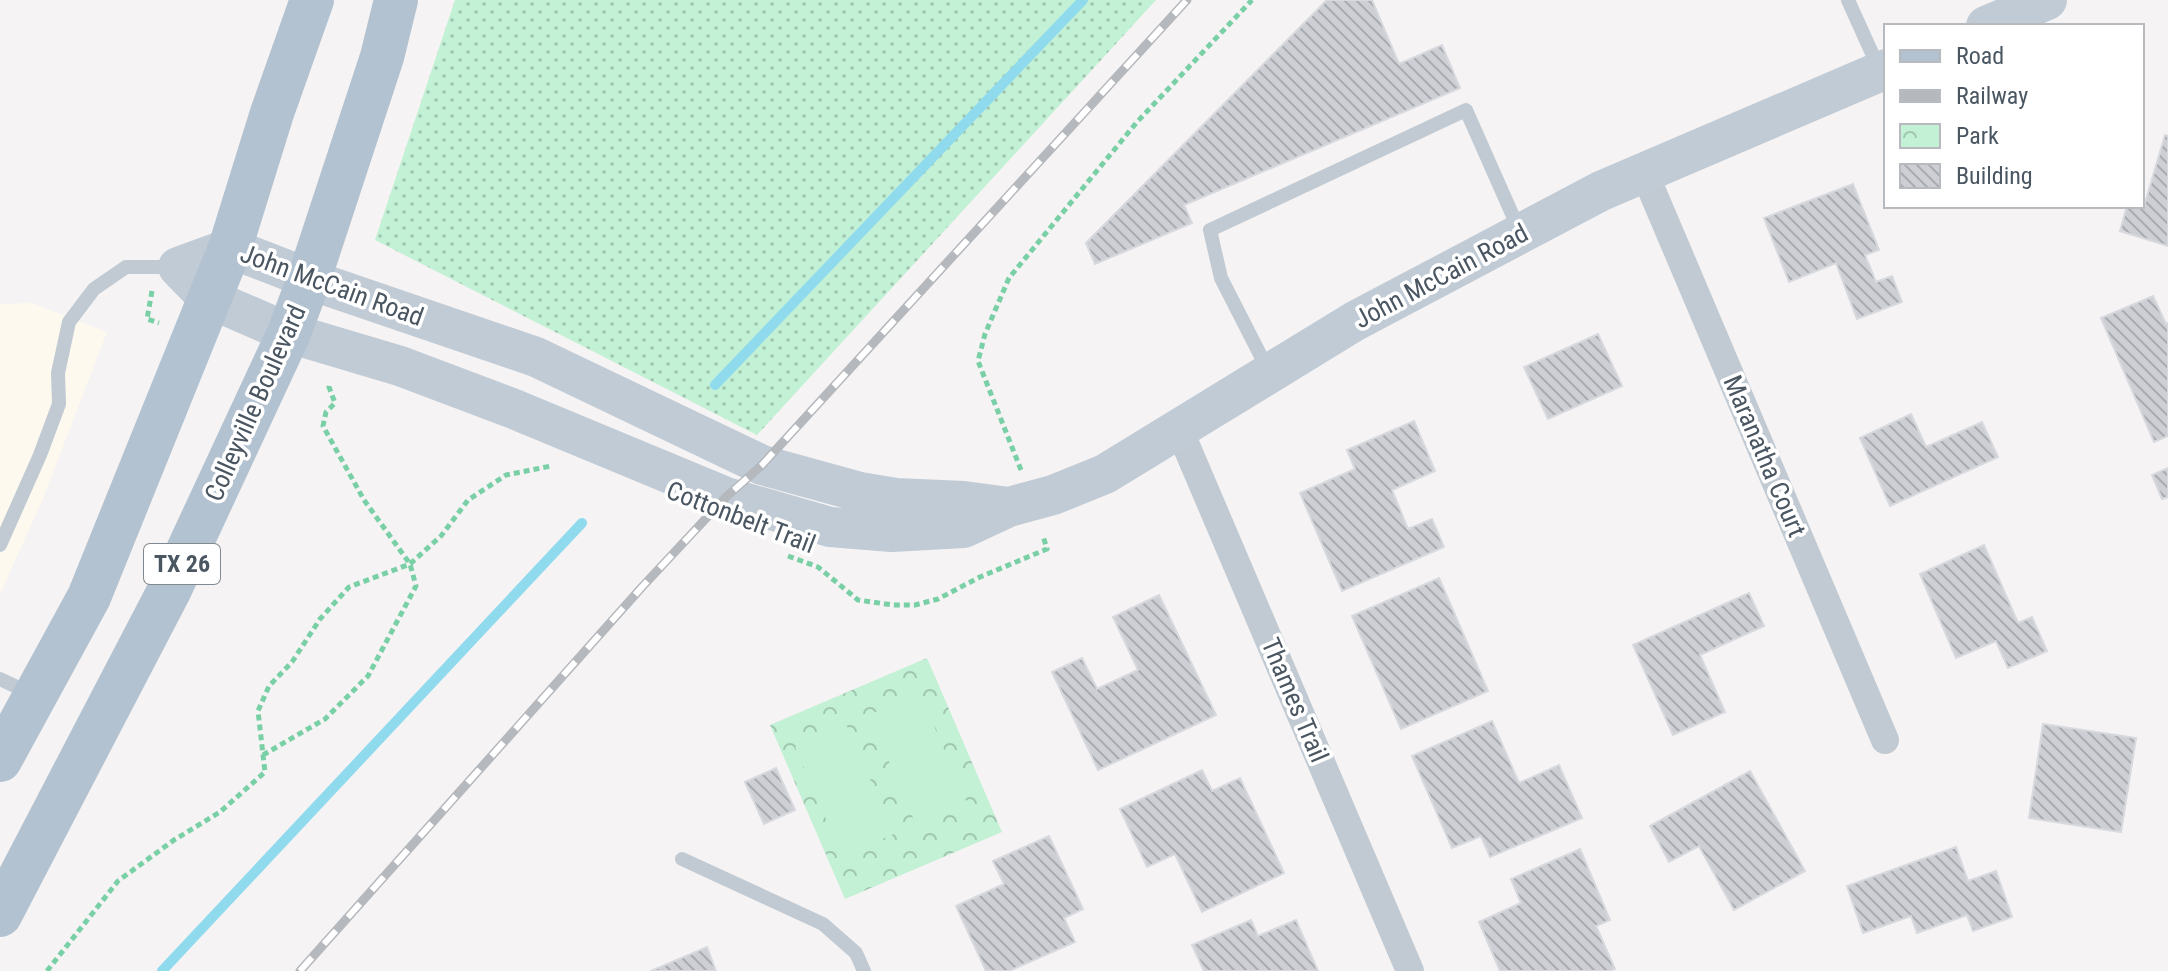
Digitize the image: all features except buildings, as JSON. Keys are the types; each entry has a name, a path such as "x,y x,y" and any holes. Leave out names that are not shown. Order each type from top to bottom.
{"main road":[{"name":"TX 26","path":"0,760 18,687 89,597 230,248 272,113 312,0"},
{"name":"Colleyville Boulevard","path":"0,915 170,589 289,333 382,57 396,0"},
{"path":"1991,24 2047,0"},
{"name":"John McCain Road","path":"1020,504 896,498 860,492 762,465 536,357 309,279 230,248 178,267 208,298 289,333 400,366 514,409 726,497 830,527 892,532 964,528 1105,474 1355,321 1601,191 1883,70"}],"street":[{"name":"Maranatha Court","path":"1644,172 1885,740"},
{"name":"Thames Trail","path":"1179,429 1410,971"}],"lane":[{"path":"1848,0 1883,70"},
{"path":"1270,373 1221,278 1210,230 1466,110 1521,233"},
{"path":"0,545 59,404 58,373 69,322 94,289 126,267 178,267"},
{"path":"682,859 823,924 856,953 864,971"}],"path":[{"name":"Cottonbelt Trail","path":"774,551 818,567 858,600 915,605 938,599 980,577 1047,549 1020,504 978,361 985,334 1009,278 1137,122 1252,0"},
{"path":"263,755 325,719 368,676 416,586 410,564 364,500 323,426 326,412 335,403 329,387"},
{"path":"47,971 118,881 174,840 220,812 265,772 258,711 269,686 292,662 320,619 349,587 410,564 441,536 468,500 506,475 550,466 563,471"}],"shaded area":[{"path":"32,303 107,332 43,499 0,594 0,304"}],"green space":[{"path":"455,0 1156,0 757,435 375,240"},
{"path":"927,658 1002,832 845,899 770,725"},
{"path":"920,693 967,803 916,825 869,715"},
{"path":"846,724 894,834 842,856 795,747"}],"waterway":[{"path":"715,385 1083,0"},
{"path":"162,971 582,523"}],"railway":[{"path":"300,971 642,587 726,497 762,465 1187,0"}]}
